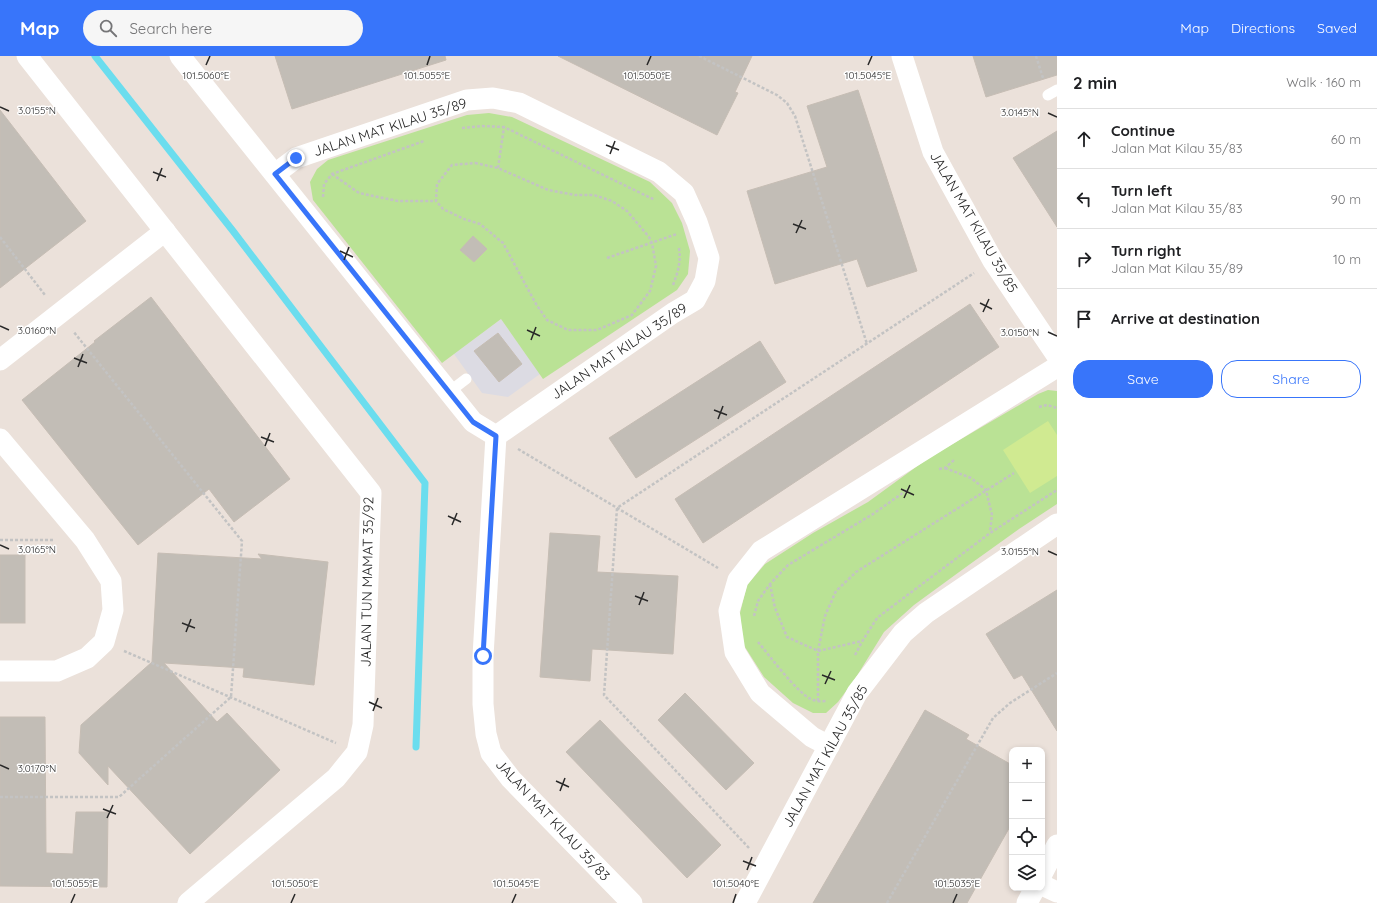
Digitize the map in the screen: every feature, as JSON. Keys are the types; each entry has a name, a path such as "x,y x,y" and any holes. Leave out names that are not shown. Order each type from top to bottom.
{"street":[{"name":"JALAN TUN MAMAT 35/92","path":"27,56 371,493 363,725 357,752 336,778 188,903"},
{"path":"180,56 473,422 496,436"},
{"name":"JALAN MAT KILAU 35/85","path":"902,56 933,152 993,261 1057,356"},
{"name":"JALAN MAT KILAU 35/89","path":"275,174 296,158 467,100 493,98 519,103 659,172 684,194 697,222 709,258 705,281 695,300 496,436"},
{"path":"0,360 165,231"},
{"path":"829,746 812,737 760,693 735,652 729,611 738,580 761,551 1057,367"},
{"name":"JALAN MAT KILAU 35/83","path":"496,436 483,656 483,704 486,734 491,753 511,779 632,903"},
{"path":"0,439 85,540 112,581 113,610 104,642 87,658 57,671 0,671"},
{"name":"JALAN MAT KILAU 35/85","path":"745,903 857,693 903,633 926,613 1057,524"},
{"path":"1045,868 1057,845"},
{"path":"1045,886 1057,892"},
{"path":"1027,903 1033,891"}],"lane":[{"path":"449,392 466,378"}],"path":[{"path":"699,56 777,95 787,103 795,116 867,344"},
{"path":"455,130 482,126 504,127 659,202"},
{"path":"498,168 504,127"},
{"path":"323,199 324,184 332,174 426,140"},
{"path":"632,314 650,291 656,266 652,243 649,237 627,211 612,200 594,195 575,195 548,190 498,168 475,163 452,165 437,184 436,201 443,209 464,219 480,224 503,243 536,304 547,320 568,330 597,330 632,314 644,307"},
{"path":"332,174 359,193 398,201 436,201"},
{"path":"606,258 678,234 675,227"},
{"path":"0,237 242,541 232,697 119,798 0,797"},
{"path":"672,287 679,270 681,257 679,242"},
{"path":"617,508 993,261"},
{"path":"1035,407 1047,406 1057,408"},
{"path":"496,436 738,580"},
{"path":"945,468 955,459"},
{"path":"934,470 945,468 971,478 986,490 992,515 990,533"},
{"path":"818,701 818,651 825,616 836,591 856,572 1014,472"},
{"path":"753,620 758,601 770,584 788,565 873,514 910,488"},
{"path":"853,660 862,640 877,618 990,533 1057,490"},
{"path":"617,508 604,695 765,866"},
{"path":"0,540 85,540"},
{"path":"770,584 775,608 787,637 818,651 862,640"},
{"path":"756,639 801,692 811,699 818,701 827,700 832,697"},
{"path":"104,642 357,752"},
{"path":"887,903 993,718 1010,703 1057,673"}],"shaded area":[{"path":"501,319 540,374 508,397 482,393 454,354"}],"green space":[{"path":"489,113 512,117 650,182 672,203 682,223 690,251 688,274 677,290 543,379 501,319 442,363 313,200 310,182 317,169 328,160 467,115"},
{"path":"1048,390 1057,391 1057,504 1019,529 914,605 884,632 855,679 838,702 826,713 813,713 793,703 764,677 743,644 740,613 747,585 765,564 813,533 868,502 927,459 1038,394"},
{"path":"1048,421 1057,435 1057,476 1030,493 1003,450"}],"building":[{"path":"275,56 445,56 446,60 292,109"},
{"path":"558,56 752,56 735,92 738,93 717,135"},
{"path":"973,56 1057,56 1057,75 986,97"},
{"path":"858,90 917,271 867,287 857,259 775,284 747,191 827,167 807,106"},
{"path":"0,110 86,221 0,288"},
{"path":"1057,131 1057,227 1013,158"},
{"path":"473,236 487,249 474,262 460,250"},
{"path":"151,297 290,479 234,522 209,489 138,545 22,400"},
{"path":"970,304 999,347 703,543 675,499"},
{"path":"498,333 522,364 499,382 474,351"},
{"path":"760,341 786,382 636,478 609,438"},
{"path":"550,533 600,536 597,572 678,576 673,654 592,649 590,681 540,677"},
{"path":"158,553 262,559 258,554 328,562 314,685 243,677 244,668 164,663 217,722 227,713 280,770 190,854 108,766 108,785 79,753 81,725 152,662"},
{"path":"0,555 25,555 25,623 0,623"},
{"path":"1057,590 1057,731 1022,675 1014,679 986,634"},
{"path":"685,693 754,763 726,790 658,720"},
{"path":"925,710 969,735 966,739 1009,763 1009,828 967,903 813,903"},
{"path":"0,717 45,717 46,853 73,854 76,812 108,812 107,887 0,886"},
{"path":"600,720 721,845 687,878 566,752"}],"waterway":[{"path":"95,56 233,231 425,483 416,747"}],"route":[{"path":"296,158 275,174 473,422 496,436 483,656"}]}
